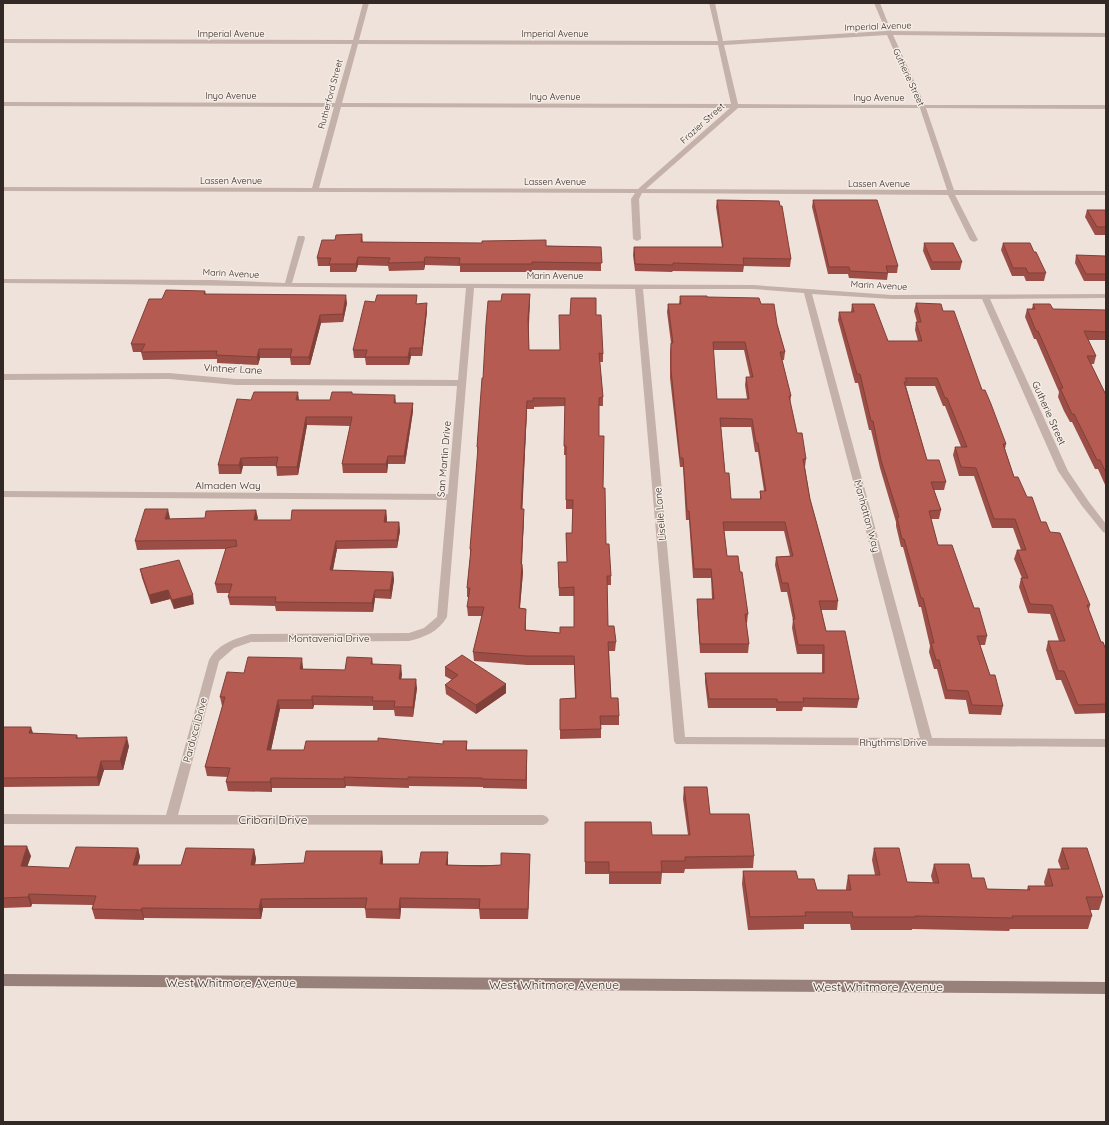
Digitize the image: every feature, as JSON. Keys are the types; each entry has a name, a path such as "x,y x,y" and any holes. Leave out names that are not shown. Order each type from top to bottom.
{"main road":[{"name":"West Whitmore Avenue","path":"3,980 1106,988"}],"street":[{"name":"Rutherford Street","path":"315,189 366,3"},
{"name":"Frazier Street","path":"640,190 735,107 712,3"},
{"name":"Gutherie Street","path":"877,3 922,106 951,192 974,240"},
{"name":"Imperial Avenue","path":"3,41 720,43 889,33 1106,35"},
{"name":"Inyo Avenue","path":"3,104 1106,107"},
{"name":"Lassen Avenue","path":"3,189 640,190 1106,193"},
{"path":"637,239 635,200 640,190"},
{"path":"288,285 301,238"},
{"name":"Marin Avenue","path":"3,281 204,282 264,285 753,287 892,297 1106,296"},
{"name":"San Martin Drive","path":"431,630 442,617 470,285"},
{"name":"Liselle Lane","path":"639,286 680,741"},
{"name":"Manhattan Way","path":"808,291 927,742"},
{"name":"Gutherie Street","path":"985,297 1063,471 1085,504 1106,530"},
{"name":"Vintner Lane","path":"3,377 169,376 236,382 462,383"},
{"name":"Almaden Way","path":"3,494 452,497"},
{"name":"Montavenia Drive","path":"228,646 236,641 251,638 409,637 421,635 431,630"},
{"name":"Parducci Drive","path":"171,819 214,660 219,652 228,646"},
{"name":"Rhythms Drive","path":"680,741 1106,742"},
{"name":"Cribari Drive","path":"3,819 544,820"}],"building":[{"path":"717,200 779,201 780,206 782,206 791,259 743,258 744,265 673,263 673,265 635,264 634,247 723,247"},
{"path":"813,200 877,200 898,266 886,266 888,273 850,271 849,267 829,267"},
{"path":"1087,210 1106,210 1106,227 1097,227"},
{"path":"362,234 361,242 482,243 482,241 546,240 546,246 601,247 602,263 532,262 532,264 459,264 460,258 425,257 424,262 388,263 390,258 358,257 356,264 329,264 331,258 317,258 322,240 335,240 336,235"},
{"path":"924,243 953,243 962,262 932,262"},
{"path":"1003,243 1030,243 1046,273 1028,273 1026,268 1013,268"},
{"path":"1076,255 1105,256 1106,274 1086,274"},
{"path":"166,290 205,291 204,294 346,295 343,314 320,315 309,357 290,357 292,349 259,349 257,357 216,355 217,351 141,352 145,344 131,344 149,299 162,299"},
{"path":"502,294 530,294 528,318 529,350 560,350 559,315 570,315 571,298 596,298 596,315 601,315 603,354 599,353 603,397 599,398 599,436 604,436 603,488 605,488 606,544 609,544 611,576 607,576 608,626 614,626 616,642 608,642 611,698 618,698 619,716 600,716 601,729 560,730 560,699 576,698 574,656 526,656 473,652 484,607 467,607 470,588 467,588 486,324 488,301 501,301","holes":["533,398 565,398 564,446 566,446 566,500 573,500 572,533 566,533 567,562 558,562 559,588 574,587 574,627 560,627 560,633 525,630 526,609 519,608 524,509 521,509 527,401 533,401"]},
{"path":"377,295 417,295 416,304 427,303 422,348 410,348 408,357 365,357 367,350 353,350 365,301 375,302"},
{"path":"680,296 759,298 761,304 774,304 777,324 785,352 780,352 791,396 789,396 797,433 802,433 806,459 803,459 810,499 838,601 819,601 826,631 845,631 859,699 803,698 804,702 777,702 777,699 709,699 705,673 824,673 824,645 798,645 788,583 782,583 776,557 793,556 785,522 723,522 727,556 738,556 740,572 742,572 748,614 745,614 749,644 700,644 697,599 714,599 711,569 694,569 689,511 687,511 683,458 680,458 671,370 671,343 673,343 668,304 681,304","holes":["713,342 745,342 753,377 746,377 749,399 717,399","720,418 752,419 756,443 758,443 766,491 760,491 761,499 731,499 729,473 725,473"]},
{"path":"916,303 941,304 943,311 954,311 982,390 985,390 1006,444 1003,444 1014,477 1018,477 1027,497 1032,497 1041,522 1046,522 1050,532 1060,533 1090,605 1087,605 1101,642 1103,642 1106,650 1106,704 1078,705 1064,671 1058,671 1048,641 1065,641 1052,605 1030,604 1021,578 1028,578 1017,550 1026,550 1015,519 994,519 976,468 961,467 955,447 967,447 937,378 905,378 907,382 904,382 927,460 939,460 946,482 931,482 941,510 929,511 938,545 952,545 974,608 979,608 987,636 977,636 990,675 995,675 1003,706 972,705 968,691 947,690 939,660 936,660 931,643 934,643 923,598 921,598 904,539 902,539 897,517 899,517 881,460 873,421 871,421 860,374 857,374 839,312 854,312 852,304 874,304 888,341 922,341 916,322 921,322"},
{"path":"1033,304 1050,304 1053,309 1106,310 1106,332 1084,331 1096,356 1087,356 1106,395 1106,473 1100,460 1097,460 1074,414 1072,414 1060,388 1063,388 1027,309 1035,309"},
{"path":"254,392 298,392 296,400 330,400 332,392 395,395 394,403 413,403 404,456 388,456 386,464 342,464 352,417 306,417 297,467 276,467 278,457 241,458 239,465 218,465 237,399 251,400"},
{"path":"145,509 168,509 165,519 205,518 206,511 256,510 254,520 291,520 292,510 386,510 384,522 399,522 397,540 336,541 330,570 393,572 390,590 375,590 372,603 275,602 276,597 228,597 232,584 215,584 226,548 237,546 236,540 135,541"},
{"path":"179,560 193,595 172,600 168,590 149,595 140,569"},
{"path":"462,655 506,684 476,705 445,685 458,675 445,667"},
{"path":"248,657 302,658 300,669 345,670 347,657 372,658 371,664 401,665 399,679 416,679 413,707 394,707 395,701 372,701 373,697 312,696 312,700 278,700 267,750 304,750 306,741 378,741 378,738 443,744 443,741 467,741 466,750 527,750 526,780 482,778 408,777 408,779 344,777 344,779 271,778 270,782 226,782 230,768 205,767 225,697 220,697 227,672 244,673"},
{"path":"3,727 31,727 29,733 77,735 76,738 127,737 120,761 101,761 97,777 3,778"},
{"path":"684,787 707,787 710,814 749,814 754,856 685,857 685,861 661,861 662,872 609,872 609,862 585,862 585,822 651,822 652,835 690,835"},
{"path":"3,846 27,846 21,866 69,868 76,847 138,848 133,865 181,865 186,848 254,849 251,865 304,863 306,851 382,851 380,864 419,864 421,852 448,852 446,865 482,866 501,865 501,853 530,854 528,909 479,909 480,899 400,898 399,909 365,909 367,898 261,899 259,909 92,909 96,896 29,894 28,897 3,898"},
{"path":"874,848 899,848 907,882 939,883 934,864 969,864 972,878 984,878 987,889 1030,890 1028,886 1053,886 1048,869 1069,869 1062,848 1087,848 1103,897 1086,897 1092,916 1012,916 1013,918 915,916 853,917 852,912 805,912 806,916 750,917 743,871 796,871 798,879 814,879 817,890 851,890 848,875 880,875"}]}
